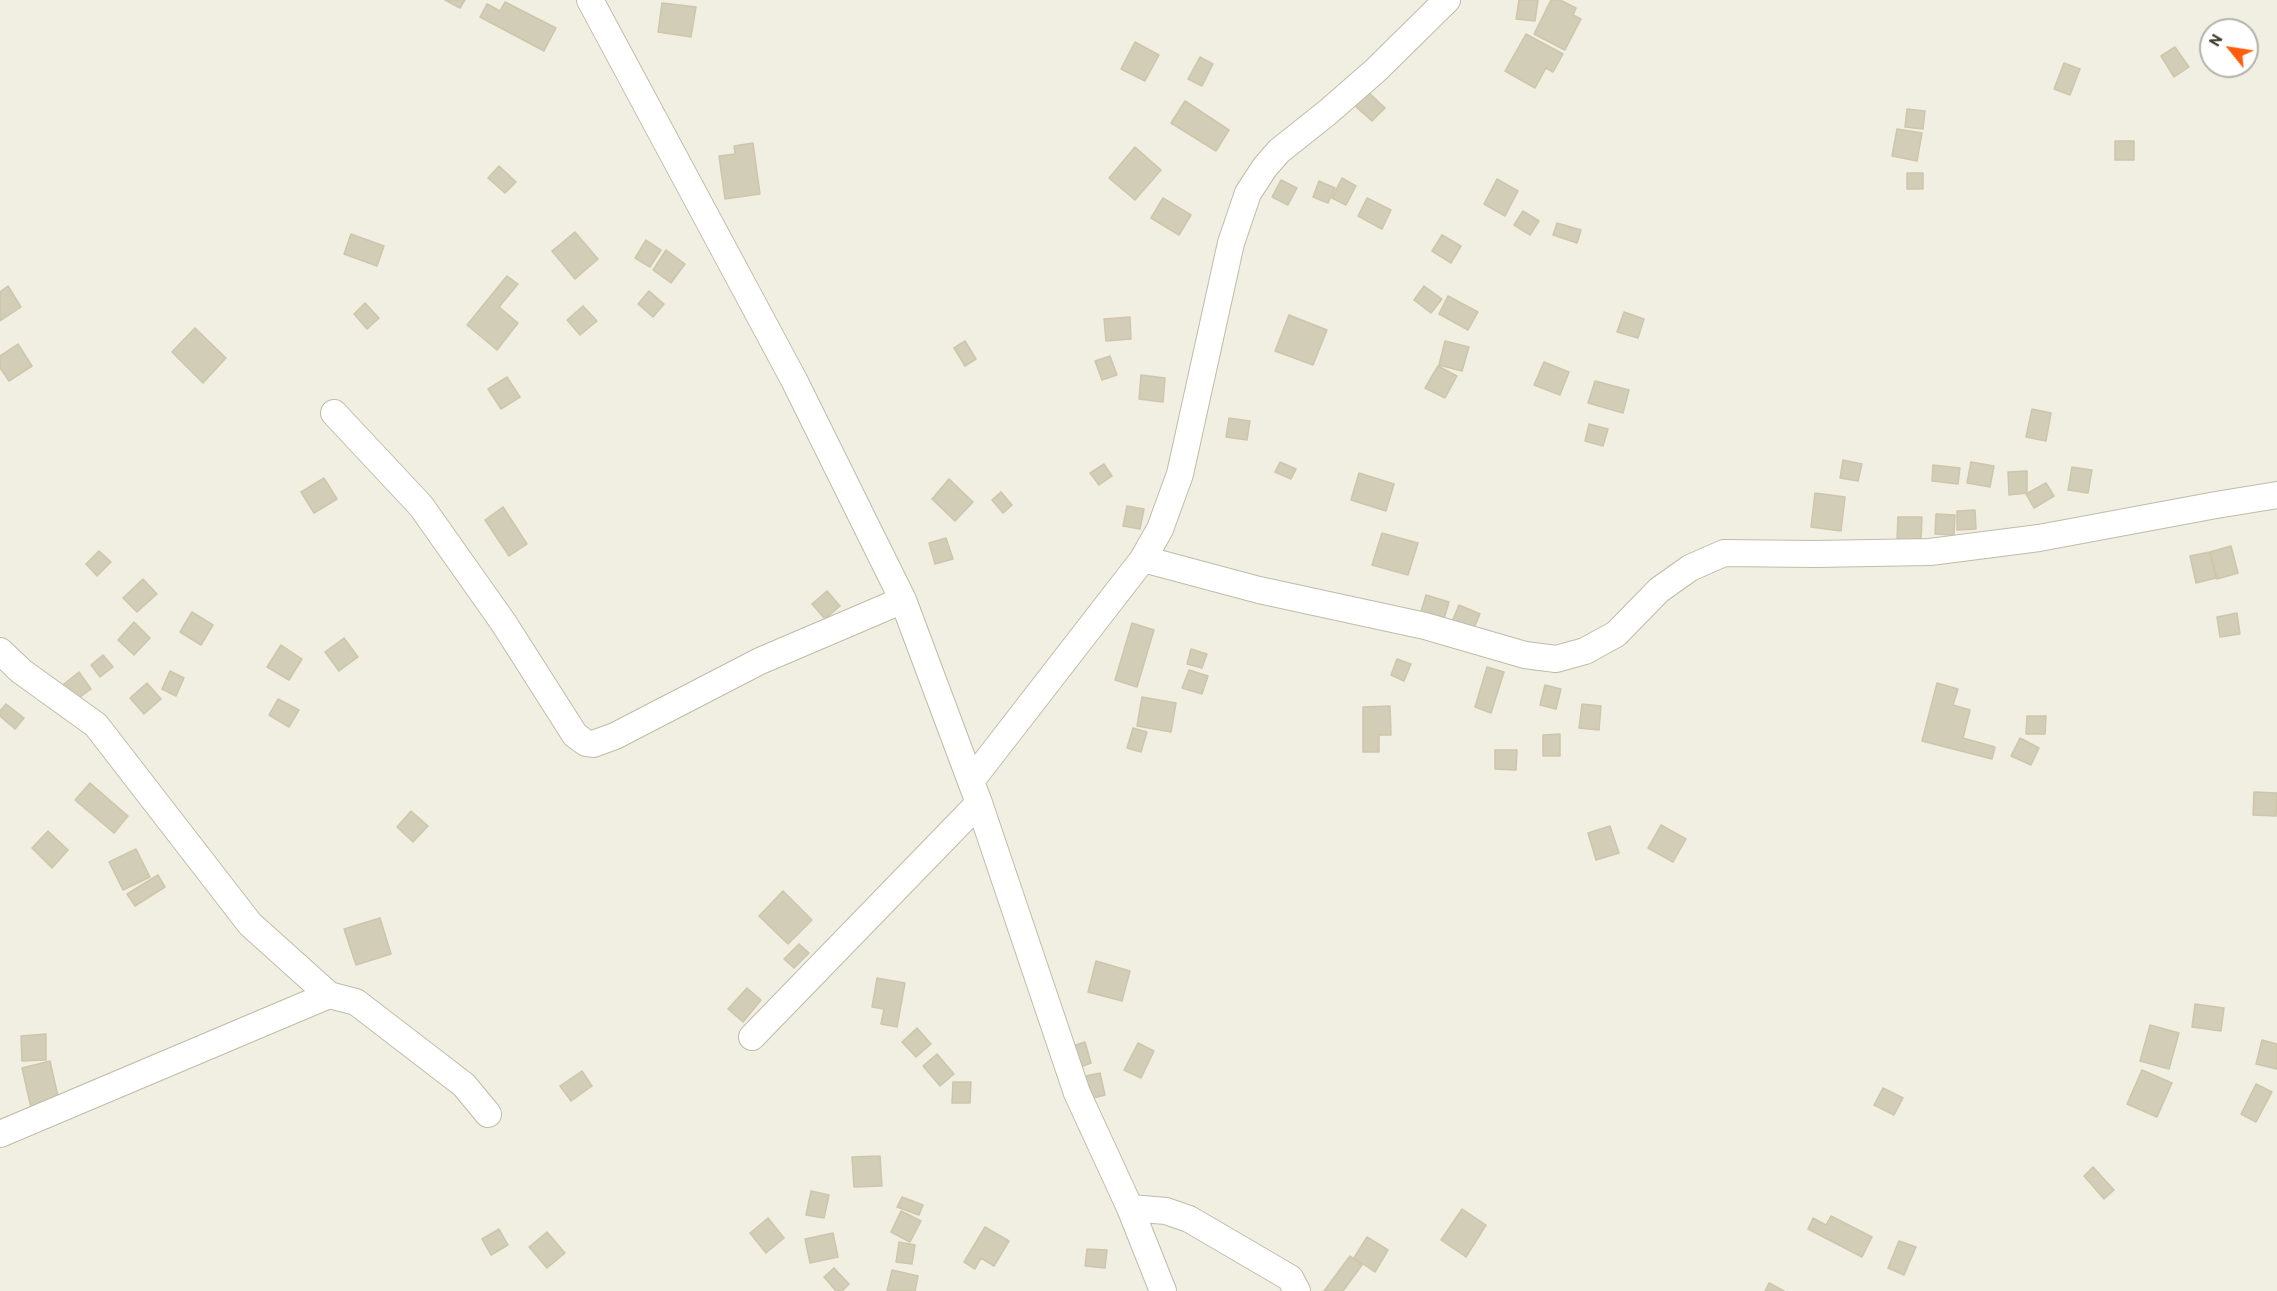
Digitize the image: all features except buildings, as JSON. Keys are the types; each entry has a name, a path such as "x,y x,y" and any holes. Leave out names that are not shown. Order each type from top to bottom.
{"street":[{"path":"590,0 794,380 903,600 975,792 1077,1094 1130,1208 1163,1291"},
{"path":"752,1037 975,792 1143,559 1160,529 1180,474 1231,243 1248,193 1279,151 1376,70 1447,0"},
{"path":"334,413 421,507 503,622 575,735 586,743 593,744 615,736 760,661 903,600"},
{"path":"1143,559 1259,591 1425,626 1525,655 1556,659 1585,651 1616,634 1659,590 1690,568 1724,553 1930,552 2039,538 2277,495"},
{"path":"0,651 21,671 96,725 250,924 329,994 356,1002 464,1085 488,1114"},
{"path":"0,1134 329,994"},
{"path":"1130,1208 1166,1211 1189,1218 1290,1278 1297,1291"}]}
